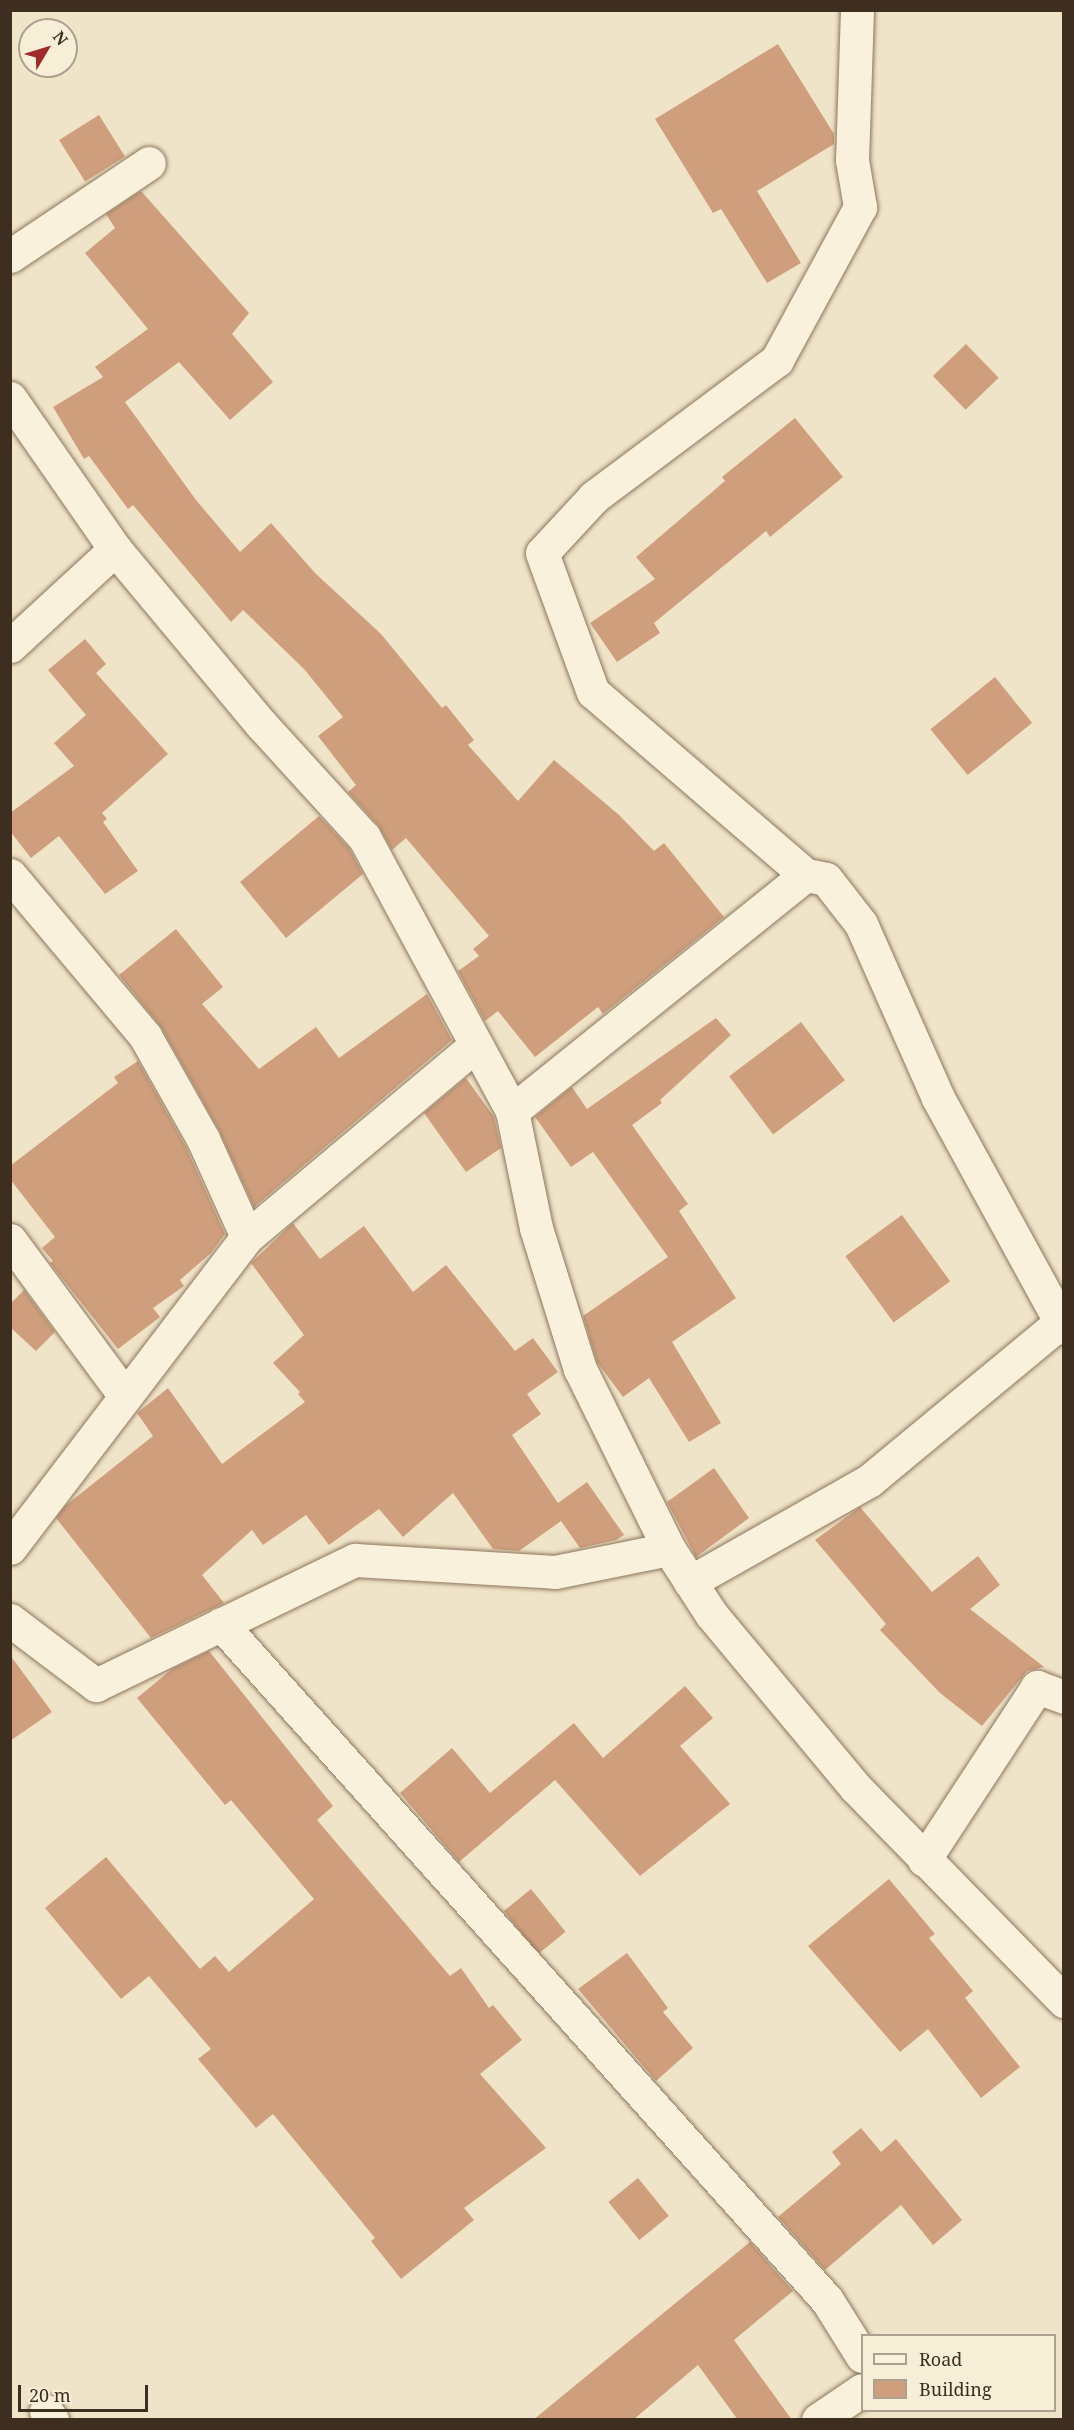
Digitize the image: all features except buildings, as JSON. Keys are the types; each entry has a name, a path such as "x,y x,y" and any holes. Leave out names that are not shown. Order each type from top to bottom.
{"street":[{"path":"690,1582 870,1480 1062,1325 938,1098 861,924 826,879 806,875 593,692 542,553 594,497 777,360 860,207 852,160 857,10"},
{"path":"10,256 149,163"},
{"path":"10,398 115,549 261,724 364,837 512,1111 536,1228 580,1369 669,1549 711,1614 856,1788 1064,2001"},
{"path":"10,646 115,549"},
{"path":"10,875 145,1036 203,1139 247,1237"},
{"path":"512,1111 806,875"},
{"path":"10,1548 247,1237 476,1045"},
{"path":"10,1240 125,1396"},
{"path":"10,1620 96,1685 355,1560 555,1572 669,1549"},
{"path":"221,1624 827,2300 861,2354"},
{"path":"924,1860 1037,1687 1064,1697"},
{"path":"818,2420 861,2391"}]}
